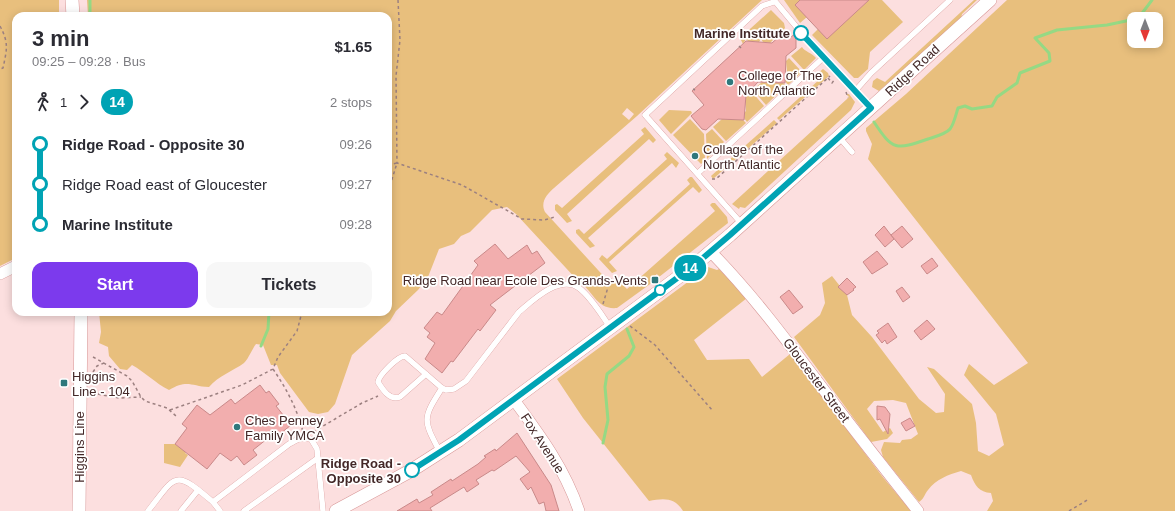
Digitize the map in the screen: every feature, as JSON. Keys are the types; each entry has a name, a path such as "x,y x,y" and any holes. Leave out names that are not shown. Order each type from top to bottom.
{"street":[{"path":"72,0 73,12"},
{"name":"Ridge Road","path":"336,511 367,496 440,452 514,400 711,252 990,0"},
{"name":"Gloucester Street","path":"711,252 734,275 772,320 840,412 918,511"},
{"path":"0,274 12,268"},
{"name":"Higgins Line","path":"79,511 80,316"},
{"name":"Fox Avenue","path":"514,400 552,451 562,469 579,511"}],"lane":[{"path":"856,90 871,72 950,0"},
{"path":"743,224 645,115 762,6 774,1 800,32 856,90 871,108"},
{"path":"698,173 824,57"},
{"path":"838,137 852,152"},
{"path":"426,374 400,397 395,399 391,398 378,382 379,377 402,356 409,357 442,388 446,390 454,389 466,381 519,312 555,287 563,284 577,287 615,323"},
{"path":"440,452 428,429 426,418 429,408 442,388"},
{"path":"213,502 299,438 311,439 317,449 323,511"},
{"path":"244,511 318,458"},
{"path":"148,511 174,480 183,480 213,502 220,511"},
{"path":"181,511 198,490"}],"path":[{"path":"392,180 397,164 396,76 400,40 398,0"},
{"path":"0,26 7,39 2,68 0,69"},
{"path":"828,78 832,83 835,78 829,71"},
{"path":"817,72 820,79"},
{"path":"710,177 713,180 716,179 832,74"},
{"path":"392,165 397,164 462,185 522,219 544,220 555,217"},
{"path":"602,306 609,290 611,277"},
{"path":"170,410 242,385 273,369 278,357 297,331 301,316"},
{"path":"615,323 655,346 712,410"},
{"path":"93,357 127,376 132,381 140,398"},
{"path":"92,372 97,366 104,363"},
{"path":"273,369 299,415 303,432"},
{"path":"313,433 314,430 362,402 386,392"},
{"path":"92,393 119,398 140,398 153,405 170,410 176,416"},
{"path":"279,435 282,438"},
{"path":"1069,511 1089,499"}],"shaded area":[{"path":"0,0 59,0 59,12 12,12 12,260 0,266"},
{"path":"87,0 762,0 637,116 551,190 545,198 543,205 545,212 609,282 621,283 627,289 715,211 710,205 712,203 715,203 727,217 728,223 659,277 657,274 651,279 653,282 617,308 610,308 600,303 516,214 507,207 492,210 470,232 461,236 454,244 439,249 428,277 418,290 396,311 390,321 352,355 335,404 328,412 318,414 309,412 280,373 277,365 271,365 263,345 256,344 244,363 221,377 209,387 185,384 169,390 132,365 127,370 120,369 109,356 108,347 99,343 101,332 99,316 392,316 392,12 88,12","holes":["627,108 634,114 629,120 622,114"]},
{"path":"784,0 800,0 807,17 800,23"},
{"path":"869,0 882,0 903,22 870,52 868,69 858,78 854,78 812,35 818,29 827,38"},
{"path":"974,0 977,0 962,14 961,19 879,91 872,87 873,81 877,78 885,82"},
{"path":"1007,0 1175,0 1175,511 987,511 993,501 991,493 980,490 971,475 961,471 939,480 931,486 919,502 883,457 881,450 884,442 900,443 902,440 911,439 918,434 906,403 893,400 874,401 867,409 883,432 890,428 893,433 887,439 871,442 794,337 820,315 825,303 822,283 832,276 847,295 852,315 872,337 919,399 936,413 944,412 945,394 927,367 934,369 972,404 976,423 978,451 989,456 1004,445 996,414 964,375 969,364 994,385 1028,363 868,159 872,144 866,128 906,94"},
{"path":"771,10 784,23 785,28 770,43 763,42 761,39 759,42 748,41 746,39 743,44 740,38"},
{"path":"802,47 816,58 804,70 791,56"},
{"path":"789,58 802,72 788,85 785,81 785,73 787,72 786,61"},
{"path":"823,69 829,76 779,120 777,118 820,79 818,73"},
{"path":"762,82 783,83 786,86 766,105 753,90"},
{"path":"752,92 764,106 747,122 744,118 746,111 745,98"},
{"path":"846,94 849,94 855,102 851,110 745,208 740,207 739,209 732,204 847,99 849,97"},
{"path":"669,110 691,111 692,113 671,134 659,120"},
{"path":"690,119 704,134 705,161 701,164 673,135"},
{"path":"722,119 743,120 746,123 726,141 713,127"},
{"path":"774,120 777,123 713,179 711,176"},
{"path":"645,127 656,140 653,143 649,139 567,214 572,221 567,223 555,210 555,205 557,204 562,208 644,134 641,130"},
{"path":"712,129 724,142 707,159 706,134"},
{"path":"667,152 679,163 676,168 672,163 588,238 595,246 590,248 576,233 576,230 579,229 584,234 667,159 664,155"},
{"path":"692,177 702,190 699,193 693,187 609,262 617,271 612,273 599,259 602,255 607,259 690,184 687,180"},
{"path":"708,267 717,270 719,269 747,298 694,340 707,360 749,359 762,377 790,354 882,476 911,511 683,511 680,506 672,501 659,499 649,501 583,418 557,379"},
{"path":"164,444 175,444 186,452 185,453 188,455 180,467 164,463"}],"building":[{"path":"800,0 869,0 827,39 795,5"},
{"name":"College of The North Atlantic","path":"796,33 796,48 786,56 785,83 758,82 746,95 744,120 718,119 706,130 702,129 691,116 704,105 692,91 746,41 772,43 782,34 788,34 791,37"},
{"path":"884,226 894,239 885,247 875,235"},
{"path":"902,226 913,239 902,248 891,235"},
{"path":"495,244 508,259 527,245 532,254 537,251 545,263 490,305 496,310 480,331 478,329 453,362 451,361 442,373 425,359 435,343 427,337 430,333 424,328 437,312 442,315 478,265 474,261"},
{"path":"877,251 888,264 872,274 863,262"},
{"path":"932,258 938,266 927,274 921,266"},
{"path":"847,278 856,287 847,295 838,287"},
{"path":"902,287 910,297 903,302 896,291"},
{"path":"789,290 803,307 793,314 780,297"},
{"path":"927,320 935,329 921,340 914,331"},
{"path":"888,323 897,337 887,344 885,340 882,343 876,335 879,333 877,331"},
{"name":"Ches Penney Family YMCA","path":"260,385 266,393 269,391 279,404 276,406 291,425 275,438 272,435 253,450 257,455 244,465 237,456 231,461 220,453 207,469 175,444 187,428 182,424 197,405 210,415 231,399 235,404"},
{"path":"877,406 885,407 890,414 888,434 880,419 877,420"},
{"path":"910,418 915,426 906,431 901,423"},
{"path":"517,433 551,485 559,511 546,511 544,502 539,504 531,487 528,490 520,479 530,472 516,456 494,471 492,470 476,480 479,484 467,492 464,487 430,508 432,511 397,511 417,499 419,503 433,495 431,492 451,479 452,481 478,464 486,457 484,456 495,449 496,451"}],"waterway":[{"path":"90,0 90,12"},
{"path":"874,122 880,132 896,146 917,143 943,134 948,131 954,122 958,108 965,106 972,109 992,106 997,97 1017,83 1020,73 1050,61 1049,53 1035,38 1057,30 1107,25 1126,21 1140,16 1152,0"},
{"path":"261,346 268,329 269,316"},
{"path":"603,443 608,420 605,387 607,374 629,356 634,347 627,329"}],"bus line":[{"name":"14","path":"412,470 459,440 696,264 871,108 856,90 801,33"}],"place":[{"name":"Marine Institute","path":"801,33"},
{"name":"College of The North Atlantic","path":"730,82"},
{"name":"Collage of the North Atlantic","path":"695,156"},
{"name":"Ridge Road near Ecole Des Grands-Vents","path":"655,280"},
{"name":"Higgins Line - 104","path":"64,383"},
{"name":"Ches Penney Family YMCA","path":"237,427"},
{"name":"Ridge Road - Opposite 30","path":"412,470"}]}
